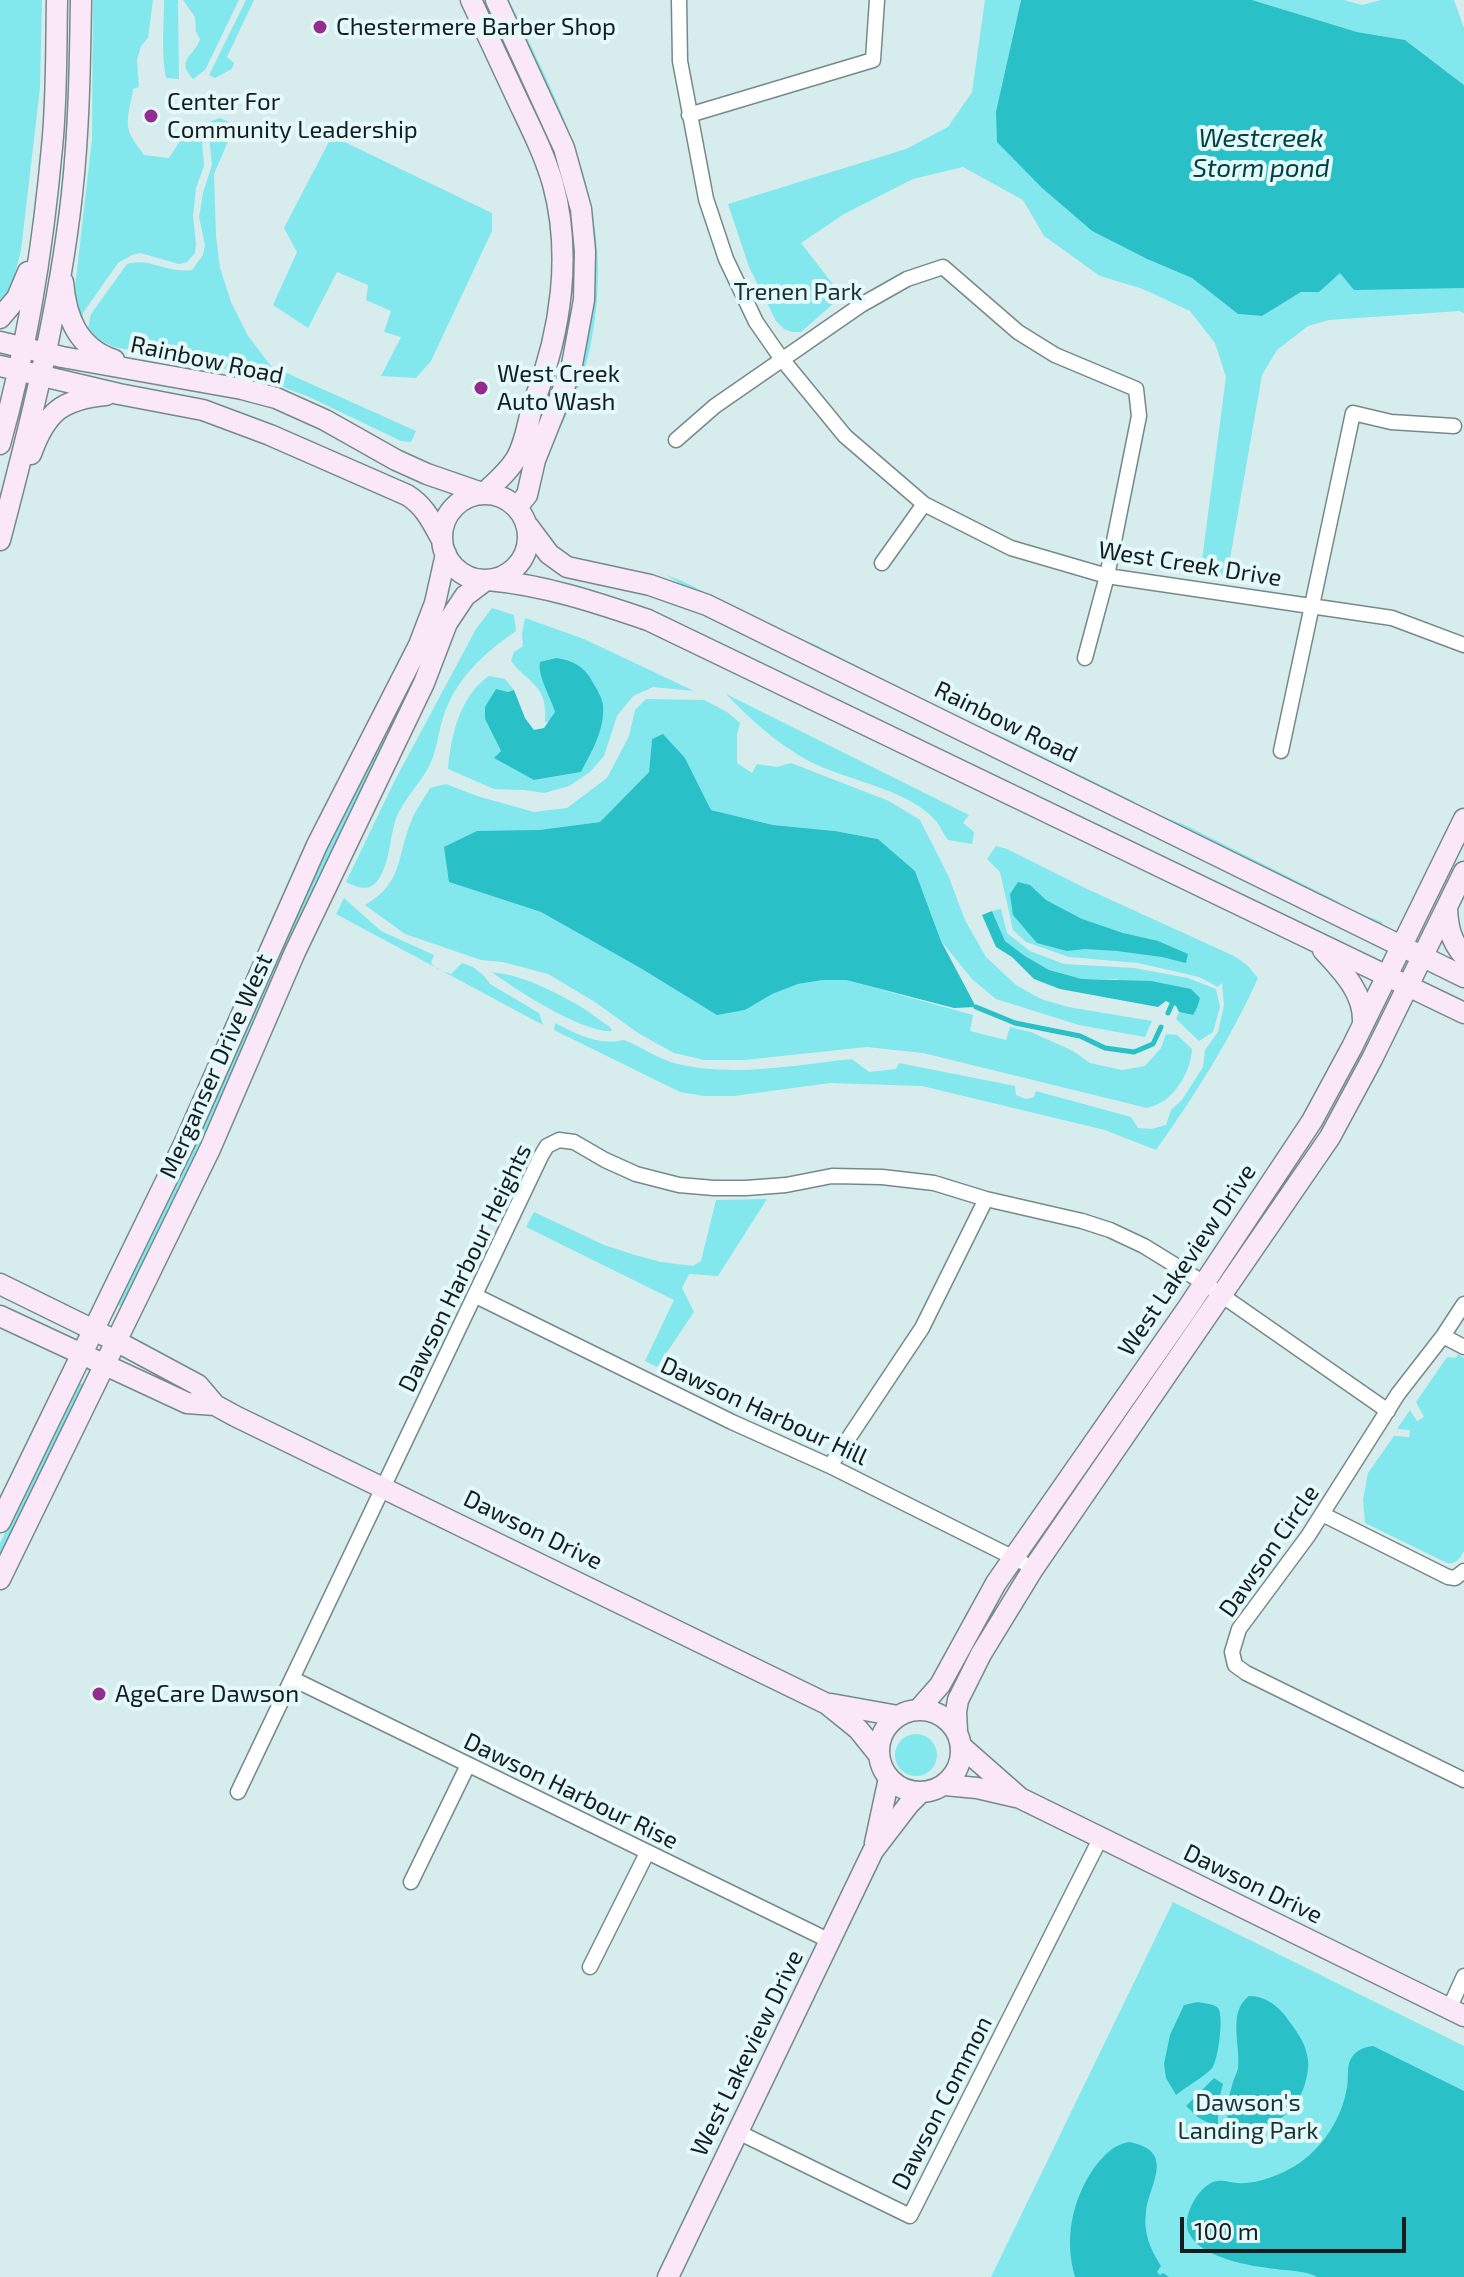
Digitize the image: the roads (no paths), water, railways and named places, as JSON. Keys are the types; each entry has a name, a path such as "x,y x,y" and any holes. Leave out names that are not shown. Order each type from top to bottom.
{"street":[{"path":"0,444 9,368 22,348 43,230 53,145 57,0"},
{"path":"0,540 40,375 61,266 78,132 81,0"},
{"path":"471,0 538,143 552,183 561,236 561,293 553,345 519,455 483,493"},
{"path":"496,0 564,148 581,209 585,251 585,288 578,338 566,385 535,460 527,495 517,507"},
{"name":"West Creek Drive","path":"679,0 680,61 706,199 726,259 756,322 781,358 845,436 924,504 1011,548 1107,576 1392,618 1464,645"},
{"path":"689,115 873,60 877,0"},
{"path":"485,29 505,19"},
{"path":"559,213 581,209"},
{"path":"0,318 17,298 26,280 43,230"},
{"path":"61,266 65,300 75,330 87,345 105,357 175,379"},
{"path":"676,440 715,406 861,305 907,279 943,267 1018,332 1055,355 1136,389 1139,416 1107,576 1085,658"},
{"name":"Rainbow Road","path":"0,342 276,398 325,420 396,460 483,493"},
{"name":"Rainbow Road","path":"9,368 221,416 396,489 423,507 444,547"},
{"path":"0,540 33,448 45,425 62,406 72,401 119,394"},
{"path":"1281,751 1353,413 1391,422 1454,426"},
{"path":"487,580 509,573 517,566 527,548 528,526 517,507 498,495 483,493 466,497 456,505 443,527 444,547 452,565 462,573 473,578 556,590 648,620 1464,1013"},
{"path":"882,563 924,504"},
{"name":"Rainbow Road","path":"528,526 549,554 567,567 650,585 707,605 1464,977"},
{"name":"Merganser Drive West","path":"0,1522 185,1142 317,845 419,645 433,609 444,547"},
{"name":"Merganser Drive West","path":"0,1579 210,1149 295,952 424,683 447,623 465,596 487,580"},
{"name":"West Lakeview Drive","path":"959,1739 956,1712 962,1690 998,1624 1213,1288 1312,1121 1464,819"},
{"name":"West Lakeview Drive","path":"918,1710 940,1685 980,1610 1015,1557 1213,1288 1330,1137 1464,872"},
{"path":"1447,908 1450,934 1464,956"},
{"path":"1315,941 1352,984 1362,1004 1363,1022"},
{"name":"Dawson Harbour Heights","path":"238,1792 547,1146 559,1140 574,1142 636,1174 679,1185 746,1188 786,1185 832,1176 882,1177 934,1183 1110,1230 1144,1246 1213,1288"},
{"path":"830,1466 922,1328 986,1199"},
{"name":"Dawson Drive","path":"0,1284 198,1385 215,1405"},
{"path":"1213,1288 1388,1411"},
{"name":"Dawson Harbour Hill","path":"476,1296 732,1422 830,1466 1015,1557 1033,1569"},
{"name":"Dawson Circle","path":"1464,1304 1398,1394 1322,1514 1239,1629 1232,1652 1235,1665 1246,1673 1464,1780"},
{"name":"Dawson Drive","path":"0,1316 187,1403 215,1405 827,1704 858,1729 879,1755"},
{"path":"1443,1336 1464,1347"},
{"path":"1322,1514 1448,1577 1455,1578 1464,1571"},
{"name":"Dawson Harbour Rise","path":"293,1679 830,1941"},
{"name":"Dawson Drive","path":"827,1704 898,1716"},
{"path":"918,1710 941,1715 950,1722 959,1739 959,1767 945,1785 920,1793 897,1786 882,1767 879,1755 883,1733 898,1716 918,1710"},
{"name":"Dawson Drive","path":"959,1739 1020,1798"},
{"path":"411,1882 468,1765"},
{"name":"West Lakeview Drive","path":"873,1851 889,1778"},
{"name":"Dawson Drive","path":"945,1785 977,1788 1020,1798 1456,2012"},
{"name":"West Lakeview Drive","path":"668,2277 873,1851 920,1793"},
{"name":"Dawson Common","path":"738,2132 910,2216 1100,1839"},
{"path":"590,1967 647,1853"},
{"path":"1456,2012 1464,1976"}],"water":[{"name":"Westcreek Storm pond","path":"1021,0 1252,0 1357,32 1405,40 1464,85 1464,288 1354,290 1340,273 1319,292 1301,292 1262,316 1238,314 1192,278 1092,231 1042,188 997,142 996,112"},
{"path":"556,658 577,665 589,676 602,702 602,723 581,772 534,780 494,758 501,751 485,719 485,707 496,689 514,690 525,718 534,730 544,728 555,712 542,680 540,662"},
{"path":"663,734 685,758 711,810 773,825 878,839 915,871 941,941 976,1007 954,1008 846,980 823,980 798,984 772,994 745,1010 717,1015 541,912 449,882 444,847 477,831 539,830 600,822 649,772 652,739"},
{"path":"1018,882 1030,885 1046,900 1082,919 1158,941 1188,954 1186,963 1117,951 1067,951 1037,943 1013,915 1010,894"},
{"path":"992,911 1005,941 1049,970 1082,979 1151,981 1191,989 1200,998 1197,1008 1193,1015 1179,1012 1176,1006 1166,1001 1158,1007 1060,989 1034,979 1012,957 996,947 982,915"},
{"path":"1249,1996 1267,2000 1285,2016 1303,2044 1308,2072 1300,2096 1276,2122 1253,2130 1228,2130 1229,2097 1238,2068 1238,2011"},
{"path":"1198,2002 1215,2006 1219,2011 1221,2027 1216,2056 1209,2071 1176,2095 1166,2078 1164,2064 1170,2035 1184,2005"},
{"path":"1373,2046 1464,2091 1464,2277 1317,2277 1227,2259 1195,2242 1189,2233 1187,2219 1192,2204 1202,2190 1216,2181 1244,2183 1267,2179 1305,2159 1322,2142 1341,2110 1352,2057 1361,2049"},
{"path":"1214,2078 1223,2084 1218,2103 1218,2124 1213,2125 1186,2106"},
{"path":"1129,2142 1144,2146 1156,2161 1146,2226 1151,2247 1161,2266 1157,2272 1169,2277 1075,2277 1070,2234 1080,2193 1105,2155"}],"waterway":[{"path":"1168,1013 1172,1004"},
{"path":"976,1007 1015,1023 1080,1036 1105,1048 1134,1052 1153,1044 1161,1027"}],"place":[{"name":"Chestermere Barber Shop","path":"320,27"},
{"name":"Center For Community Leadership","path":"151,116"},
{"name":"West Creek Auto Wash","path":"481,388"},
{"name":"AgeCare Dawson","path":"99,1694"}],"park label":[{"name":"Trenen Park","path":"798,292"},
{"name":"Dawson's Landing Park","path":"1248,2117"}]}
